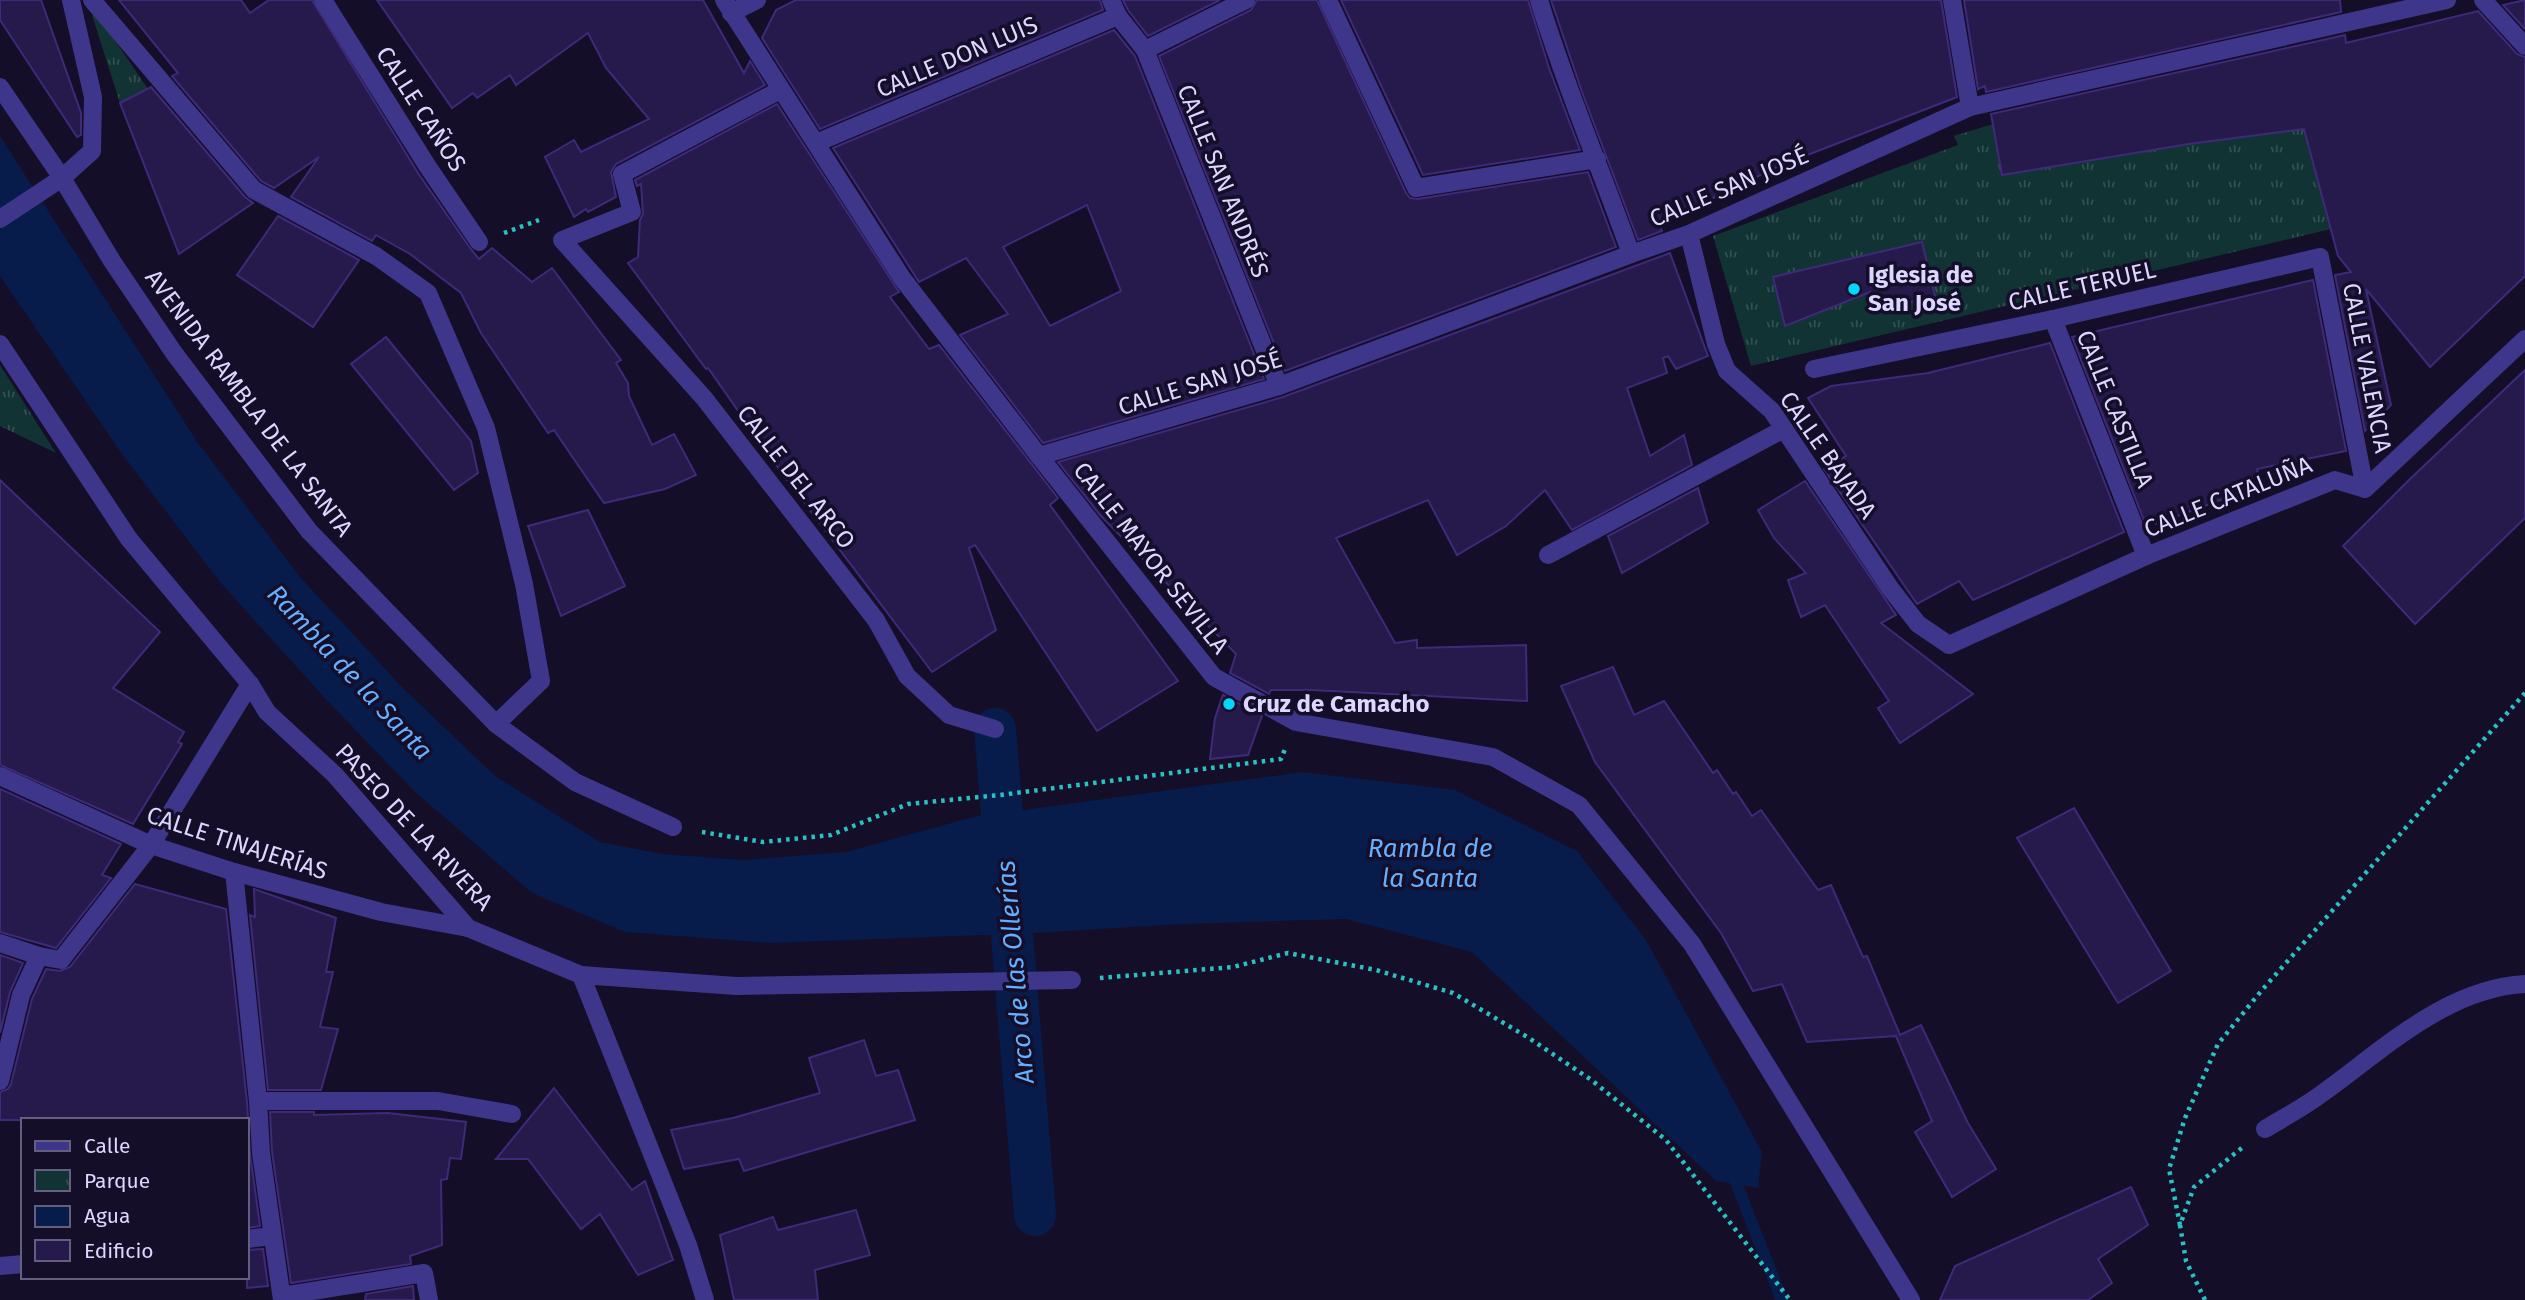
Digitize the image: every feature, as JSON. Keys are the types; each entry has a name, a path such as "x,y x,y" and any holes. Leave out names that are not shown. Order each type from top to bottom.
{"street":[{"path":"0,219 62,178 92,151 93,97 71,0"},
{"path":"92,0 254,190 376,257 428,293 486,428 524,584 541,681 496,724"},
{"name":"CALLE CAÑOS","path":"323,0 428,167 479,242"},
{"path":"728,6 757,0"},
{"path":"1145,50 1246,0"},
{"path":"1328,0 1416,188 1597,159"},
{"path":"1539,0 1557,61 1597,159 1631,254"},
{"path":"1952,0 1970,107"},
{"name":"CALLE SAN JOSÉ","path":"1039,457 1279,386 1689,234 1970,107 2447,0"},
{"path":"2483,0 2525,46"},
{"name":"CALLE MAYOR SEVILLA","path":"728,6 902,278 1039,457 1214,677 1296,722 1493,757 1579,805 1692,944 1911,1300"},
{"name":"CALLE SAN ANDRÉS","path":"1114,8 1145,50 1279,386"},
{"name":"CALLE DON LUIS","path":"816,143 1114,8"},
{"name":"AVENIDA RAMBLA DE LA SANTA","path":"0,87 174,353 309,531 496,724 575,782 673,827"},
{"name":"CALLE DEL ARCO","path":"780,90 622,174 632,212 562,240 704,398 876,620 907,676 949,715 995,729"},
{"name":"CALLE BAJADA","path":"1689,234 1716,344 1727,371 1772,411 1890,588 1918,624 1949,645"},
{"name":"CALLE TERUEL","path":"1814,369 2053,319 2320,257"},
{"name":"CALLE VALENCIA","path":"2320,257 2365,489"},
{"name":"CALLE CASTILLA","path":"2053,319 2146,556"},
{"path":"2365,489 2525,339"},
{"name":"PASEO DE LA RIVERA","path":"0,344 129,539 250,684 267,712 335,775 468,928 582,975 736,986 1072,980"},
{"path":"1548,555 1784,429"},
{"name":"CALLE CATALUÑA","path":"1949,645 2146,556 2335,480 2365,489"},
{"path":"0,943 61,960 151,845 250,684"},
{"name":"CALLE TINAJERÍAS","path":"0,776 151,845 234,872 381,912 468,928"},
{"path":"234,872 261,1153 282,1298 424,1273 429,1300"},
{"path":"0,1081 21,995 39,956"},
{"path":"582,975 688,1245 705,1300"},
{"path":"2265,1129 2323,1093 2379,1049 2449,1004 2511,984 2525,984"},
{"path":"258,1101 438,1101 512,1114"},
{"path":"248,1239 272,1236"},
{"path":"0,1266 21,1264"}],"path":[{"path":"2205,1300 2186,1261 2169,1169 2185,1118 2218,1044 2262,990 2525,693"},
{"path":"673,827 763,842 831,835 908,804 1281,759"},
{"path":"1072,980 1233,967 1288,953 1376,970 1453,993 1529,1038 1590,1079 1665,1140 1790,1300"},
{"path":"2180,1224 2194,1186 2265,1129"}],"green space":[{"path":"97,14 148,89 120,103 92,15"},
{"path":"1993,124 2003,175 2189,144 2304,129 2331,229 1751,366 1713,236 1958,145 1954,136"},
{"path":"0,365 56,453 0,426"}],"water":[{"name":"Rambla de la Santa","path":"0,136 198,443 300,577 401,686 495,776 600,842 662,854 743,860 846,852 973,817 1302,772 1455,790 1577,851 1646,940 1762,1152 1758,1188 1716,1181 1472,952 1346,919 770,943 625,932 532,893 413,790 322,695 220,582 122,454 0,276"}],"building":[{"path":"0,0 41,0 81,113 81,135 77,137 0,20"},
{"path":"119,0 241,0 250,13 269,0 312,0 418,173 470,248 479,259 492,248 532,282 552,268 621,360 616,363 628,383 629,396 652,445 674,434 696,475 665,489 604,503 554,430 548,433 481,333 461,293 410,254 376,235 372,241 291,197 319,157 274,188 261,181 172,76 178,73"},
{"path":"377,0 703,0 744,73 750,61 765,85 616,164 611,172 616,197 574,217 545,157 574,140 581,152 649,119 606,68 588,33 516,85 510,75 477,98 473,93 452,108"},
{"path":"796,0 1100,0 1103,10 820,129 762,38 776,10"},
{"path":"1123,0 1220,0 1148,36"},
{"path":"1257,0 1317,0 1410,198 1418,199 1588,172 1616,247 1285,371 1159,56 1251,10"},
{"path":"1341,0 1528,0 1549,68 1580,150 1423,175"},
{"path":"1551,0 1941,0 1957,97 1779,166 1701,204 1658,220 1662,231 1638,240 1582,92"},
{"path":"1964,0 2340,0 2341,12 1986,92 1985,86 1978,89"},
{"path":"2525,0 2525,29 2503,5"},
{"path":"2478,11 2517,54 2525,57 2525,276 2430,367 2366,289 2391,405 2365,431 2335,275 2351,272 2338,256 2304,129 2189,144 2002,175 1991,114 2345,35 2346,43"},
{"path":"1114,30 1135,56 1264,379 1043,443 960,335 1008,314 966,258 919,282 833,148","holes":["1087,205 1121,291 1050,326 1003,247"]},
{"path":"151,87 253,203 179,254 120,103"},
{"path":"777,104 899,292 890,297 929,349 939,345 1058,498 1050,505 1178,681 1097,731 975,545 969,548 996,630 932,672 628,263 638,257 640,220 643,214 641,184 637,186 635,180"},
{"path":"278,216 359,260 313,327 237,275"},
{"name":"Iglesia de San José","path":"1922,242 1935,296 1880,310 1870,292 1785,326 1773,277"},
{"path":"1670,253 1708,356 1676,369 1668,356 1663,358 1667,373 1627,388 1650,456 1684,435 1692,465 1572,530 1545,490 1506,526 1457,555 1428,500 1336,538 1395,643 1417,640 1417,648 1526,645 1527,701 1311,690 1271,690 1269,694 1230,673 1236,654 1100,515 1058,462 1283,397"},
{"path":"2313,280 2346,451 2257,469 2261,485 2156,524 2154,519 2145,523 2072,337"},
{"path":"386,337 471,441 478,473 454,490 351,364"},
{"path":"2050,343 2124,532 1973,600 1959,581 1917,604 1824,469 1846,456 1808,398 1831,386 1928,373"},
{"path":"2525,370 2525,518 2415,624 2343,546"},
{"path":"0,480 160,632 113,688 184,732 178,742 182,744 133,824 0,765"},
{"path":"1805,481 1896,615 1881,623 1973,694 1900,743 1878,708 1889,701 1825,605 1801,617 1788,580 1806,573 1774,538 1758,510"},
{"path":"1698,488 1708,523 1622,573 1608,536"},
{"path":"588,510 625,586 561,616 528,526"},
{"path":"1613,667 1634,715 1664,701 1713,773 1717,770 1752,816 1761,810 1818,890 1831,885 1863,957 1867,956 1900,1035 1921,1025 1968,1123 1996,1169 1952,1197 1915,1132 1932,1121 1896,1036 1807,1042 1782,984 1753,991 1721,933 1595,762 1561,686"},
{"path":"1223,695 1262,716 1248,755 1210,759 1215,718"},
{"path":"0,789 121,844 102,875 111,878 56,948 0,932"},
{"path":"2074,808 2171,971 2118,1003 2017,838"},
{"path":"135,884 226,909 248,1118 0,1120 0,1092 8,1089 11,1084 32,999 46,969 60,971 70,967"},
{"path":"254,889 336,918 326,972 333,972 320,1027 338,1029 321,1090 268,1090 250,915 255,917"},
{"path":"0,955 23,963 10,992 0,1033"},
{"path":"864,1040 876,1076 898,1070 915,1120 744,1171 739,1159 684,1169 671,1130 733,1118 820,1093 809,1058"},
{"path":"554,1088 632,1190 645,1181 673,1260 638,1275 600,1214 581,1229 528,1159 496,1159"},
{"path":"270,1112 314,1112 314,1115 388,1113 466,1122 461,1159 450,1158 447,1179 441,1180 442,1245 410,1256 411,1264 291,1283 272,1152"},
{"path":"248,1119 250,1154 260,1226 248,1228"},
{"path":"2131,1187 2148,1225 2098,1259 2112,1283 2088,1300 1940,1300 1955,1266"},
{"path":"856,1210 870,1255 815,1270 818,1300 734,1300 720,1235 773,1217 778,1230"},
{"path":"263,1249 268,1286 247,1288 248,1250"},
{"path":"413,1286 414,1300 365,1300 366,1294"}],"waterway":[{"name":"Arco de las Ollerías","path":"995,729 1035,1215"},
{"name":"Rambla de la Santa","path":"1731,1170 1782,1300"}],"place":[{"name":"Iglesia de San José","path":"1854,289"},
{"name":"Cruz de Camacho","path":"1229,704"}]}
